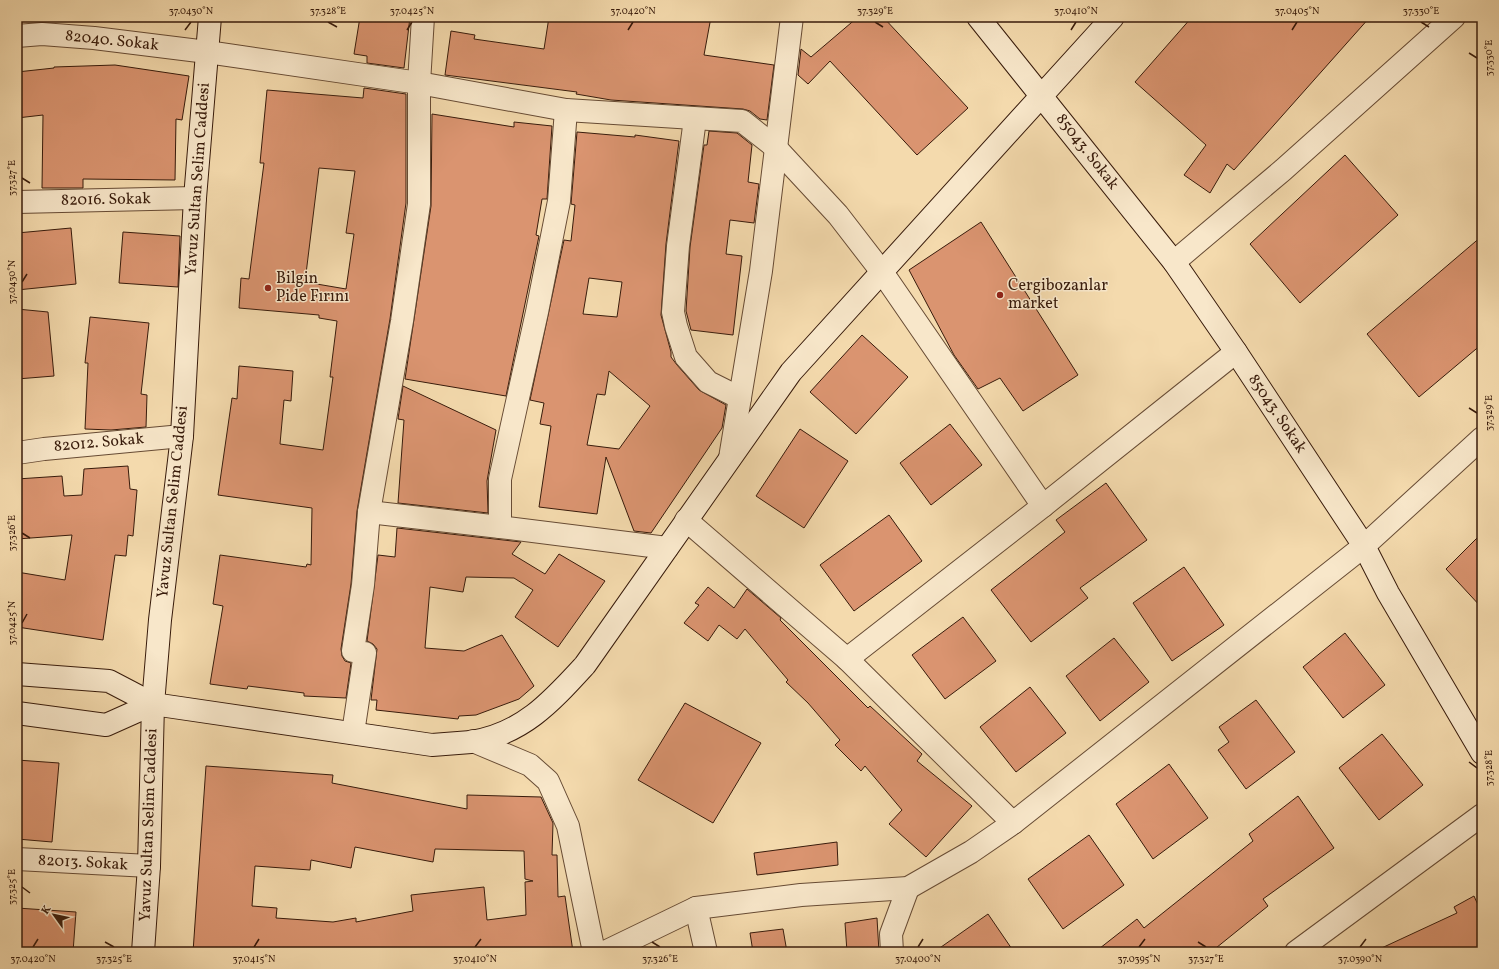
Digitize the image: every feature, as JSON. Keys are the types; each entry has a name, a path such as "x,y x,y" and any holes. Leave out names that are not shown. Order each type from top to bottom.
{"street":[{"name":"Yavuz Sultan Selim Caddesi","path":"143,952 149,866 154,704 160,620 182,436 195,198 210,17"},
{"path":"353,733 365,653 353,651 363,585 369,512 402,321 419,204 419,83 423,17"},
{"path":"730,458 760,271 792,17"},
{"name":"85043. Sokak","path":"978,17 1174,262 1236,352 1364,546 1388,593 1482,753"},
{"path":"17,674 109,681 154,704 432,745 472,741 511,730 536,716 555,699 585,665 791,372 1113,17"},
{"path":"1174,262 1283,170 1454,17"},
{"name":"82040. Sokak","path":"17,36 41,25 94,38 207,52 419,83 566,110 742,121 775,146 838,215 882,272 1043,506"},
{"path":"500,527 500,479 537,312 559,201 566,110"},
{"path":"695,119 678,246 673,312 686,357 708,382 740,398"},
{"name":"82016. Sokak","path":"17,202 195,198"},
{"path":"847,659 1043,506 1236,352"},
{"name":"82012. Sokak","path":"17,453 44,448 182,436"},
{"path":"605,952 696,908 801,895 908,888 971,852 1013,823 1364,546 1482,438"},
{"path":"369,512 667,548"},
{"path":"686,520 847,659 1013,823"},
{"path":"17,713 106,725 154,704"},
{"path":"472,741 530,765 548,781 568,826 594,952"},
{"path":"1296,952 1482,815"},
{"name":"82013. Sokak","path":"17,859 149,866"},
{"path":"892,952 891,934 908,888"},
{"path":"696,908 706,952"}],"building":[{"path":"360,17 410,17 404,68 367,63 367,56 354,54"},
{"path":"549,17 711,17 704,55 774,65 767,120 760,119 750,111 743,109 611,100 576,94 577,92 445,75 451,31 475,35 474,39 544,49"},
{"path":"858,17 883,17 968,108 917,155 830,61 808,84 798,75 801,49 811,57"},
{"path":"1192,17 1370,17 1234,170 1227,164 1210,193 1184,175 1206,145 1135,82"},
{"path":"115,65 189,76 182,120 176,119 175,180 83,179 83,188 42,188 43,115 17,118 17,72 54,67"},
{"path":"364,88 406,94 406,203 390,319 357,511 351,584 341,649 342,656 345,661 351,663 346,698 304,696 304,693 248,686 247,689 210,684 223,606 213,604 220,555 306,567 307,564 311,565 312,508 218,495 232,398 237,399 239,366 293,371 291,401 284,400 280,444 323,450 333,377 330,377 337,321 319,318 319,315 239,308 241,278 249,279 264,163 260,163 267,90 363,98","holes":["319,168 355,171 346,233 354,234 346,289 305,282"]},
{"path":"432,114 514,127 514,122 552,126 547,199 542,199 536,235 539,236 506,396 405,379 431,206"},
{"path":"709,131 737,133 752,145 748,182 759,184 754,223 730,220 726,254 742,256 733,335 691,330 686,311 690,247 704,145 707,145"},
{"path":"577,132 635,137 635,135 679,141 666,244 661,315 671,357 699,390 726,405 722,428 651,533 634,531 606,457 597,514 539,507 551,426 540,424 544,403 530,400 564,240 571,241 575,205 571,204","holes":["589,278 622,282 617,317 583,314","609,371 650,406 619,449 587,445 597,394 605,395"]},
{"path":"1345,155 1398,215 1300,303 1250,244"},
{"path":"981,222 1078,375 1023,411 1000,378 978,389 954,355 909,270"},
{"path":"71,228 76,284 17,290 17,233"},
{"path":"123,232 180,236 178,287 119,283"},
{"path":"1482,236 1482,344 1419,397 1367,334"},
{"path":"17,309 48,312 54,376 17,379"},
{"path":"90,317 149,323 141,394 147,395 146,427 111,430 85,429 88,363 85,363"},
{"path":"862,335 908,377 856,434 810,392"},
{"path":"403,386 496,430 487,481 488,513 398,503 404,420 398,419"},
{"path":"950,424 982,465 931,505 900,463"},
{"path":"800,429 848,461 804,528 756,496"},
{"path":"128,466 130,489 137,490 133,536 128,535 126,556 115,555 103,640 17,627 17,572 65,580 72,535 17,539 17,479 62,476 64,496 82,495 84,469"},
{"path":"1106,483 1147,540 1080,588 1088,598 1031,642 991,590 1065,532 1056,520"},
{"path":"889,515 922,561 854,611 820,565"},
{"path":"397,528 521,542 512,554 545,574 559,554 605,581 558,647 515,617 533,590 514,578 466,577 463,592 430,587 425,648 464,651 502,635 534,686 519,699 476,715 459,716 458,719 376,710 377,700 371,700 377,649 373,644 367,641 378,555 395,557"},
{"path":"1482,533 1482,608 1446,569"},
{"path":"1184,567 1224,625 1172,661 1133,603"},
{"path":"708,587 734,608 747,589 781,618 780,620 868,708 870,706 922,754 917,761 972,806 926,857 889,824 902,810 865,766 861,771 835,745 840,740 808,703 786,682 788,680 745,629 737,639 719,625 708,641 684,623 699,605 695,603"},
{"path":"963,617 996,661 945,699 912,655"},
{"path":"1345,633 1385,685 1343,718 1303,667"},
{"path":"1114,638 1149,682 1100,721 1066,676"},
{"path":"1030,687 1066,733 1016,772 980,727"},
{"path":"1256,700 1295,752 1246,789 1218,750 1229,742 1219,727"},
{"path":"685,703 761,743 713,823 638,780"},
{"path":"1382,734 1423,785 1379,820 1339,768"},
{"path":"17,760 59,763 52,842 17,839"},
{"path":"1169,764 1208,818 1153,859 1116,804"},
{"path":"206,766 333,775 332,783 467,809 467,795 541,797 553,823 552,855 557,855 558,897 565,896 573,952 193,952","holes":["355,847 433,862 435,849 524,851 525,879 533,881 525,882 526,915 487,920 484,887 411,895 413,911 356,922 356,918 333,922 276,918 277,908 252,906 255,866 310,870 311,860 351,868"]},
{"path":"1298,796 1334,848 1263,899 1268,906 1211,952 1095,952 1137,919 1144,928 1253,841 1249,834"},
{"path":"1089,835 1124,885 1063,929 1028,879"},
{"path":"837,842 838,865 757,875 754,853"},
{"path":"1474,896 1482,914 1482,952 1373,952 1457,913 1454,907"},
{"path":"17,908 76,912 73,952 17,952"},
{"path":"988,914 1014,952 934,952"},
{"path":"877,918 879,952 847,952 845,923"},
{"path":"783,929 787,952 753,952 750,933"}],"place":[{"name":"Bilgin Pide Fırını","path":"268,288"},
{"name":"Cergibozanlar market","path":"1000,295"}]}
